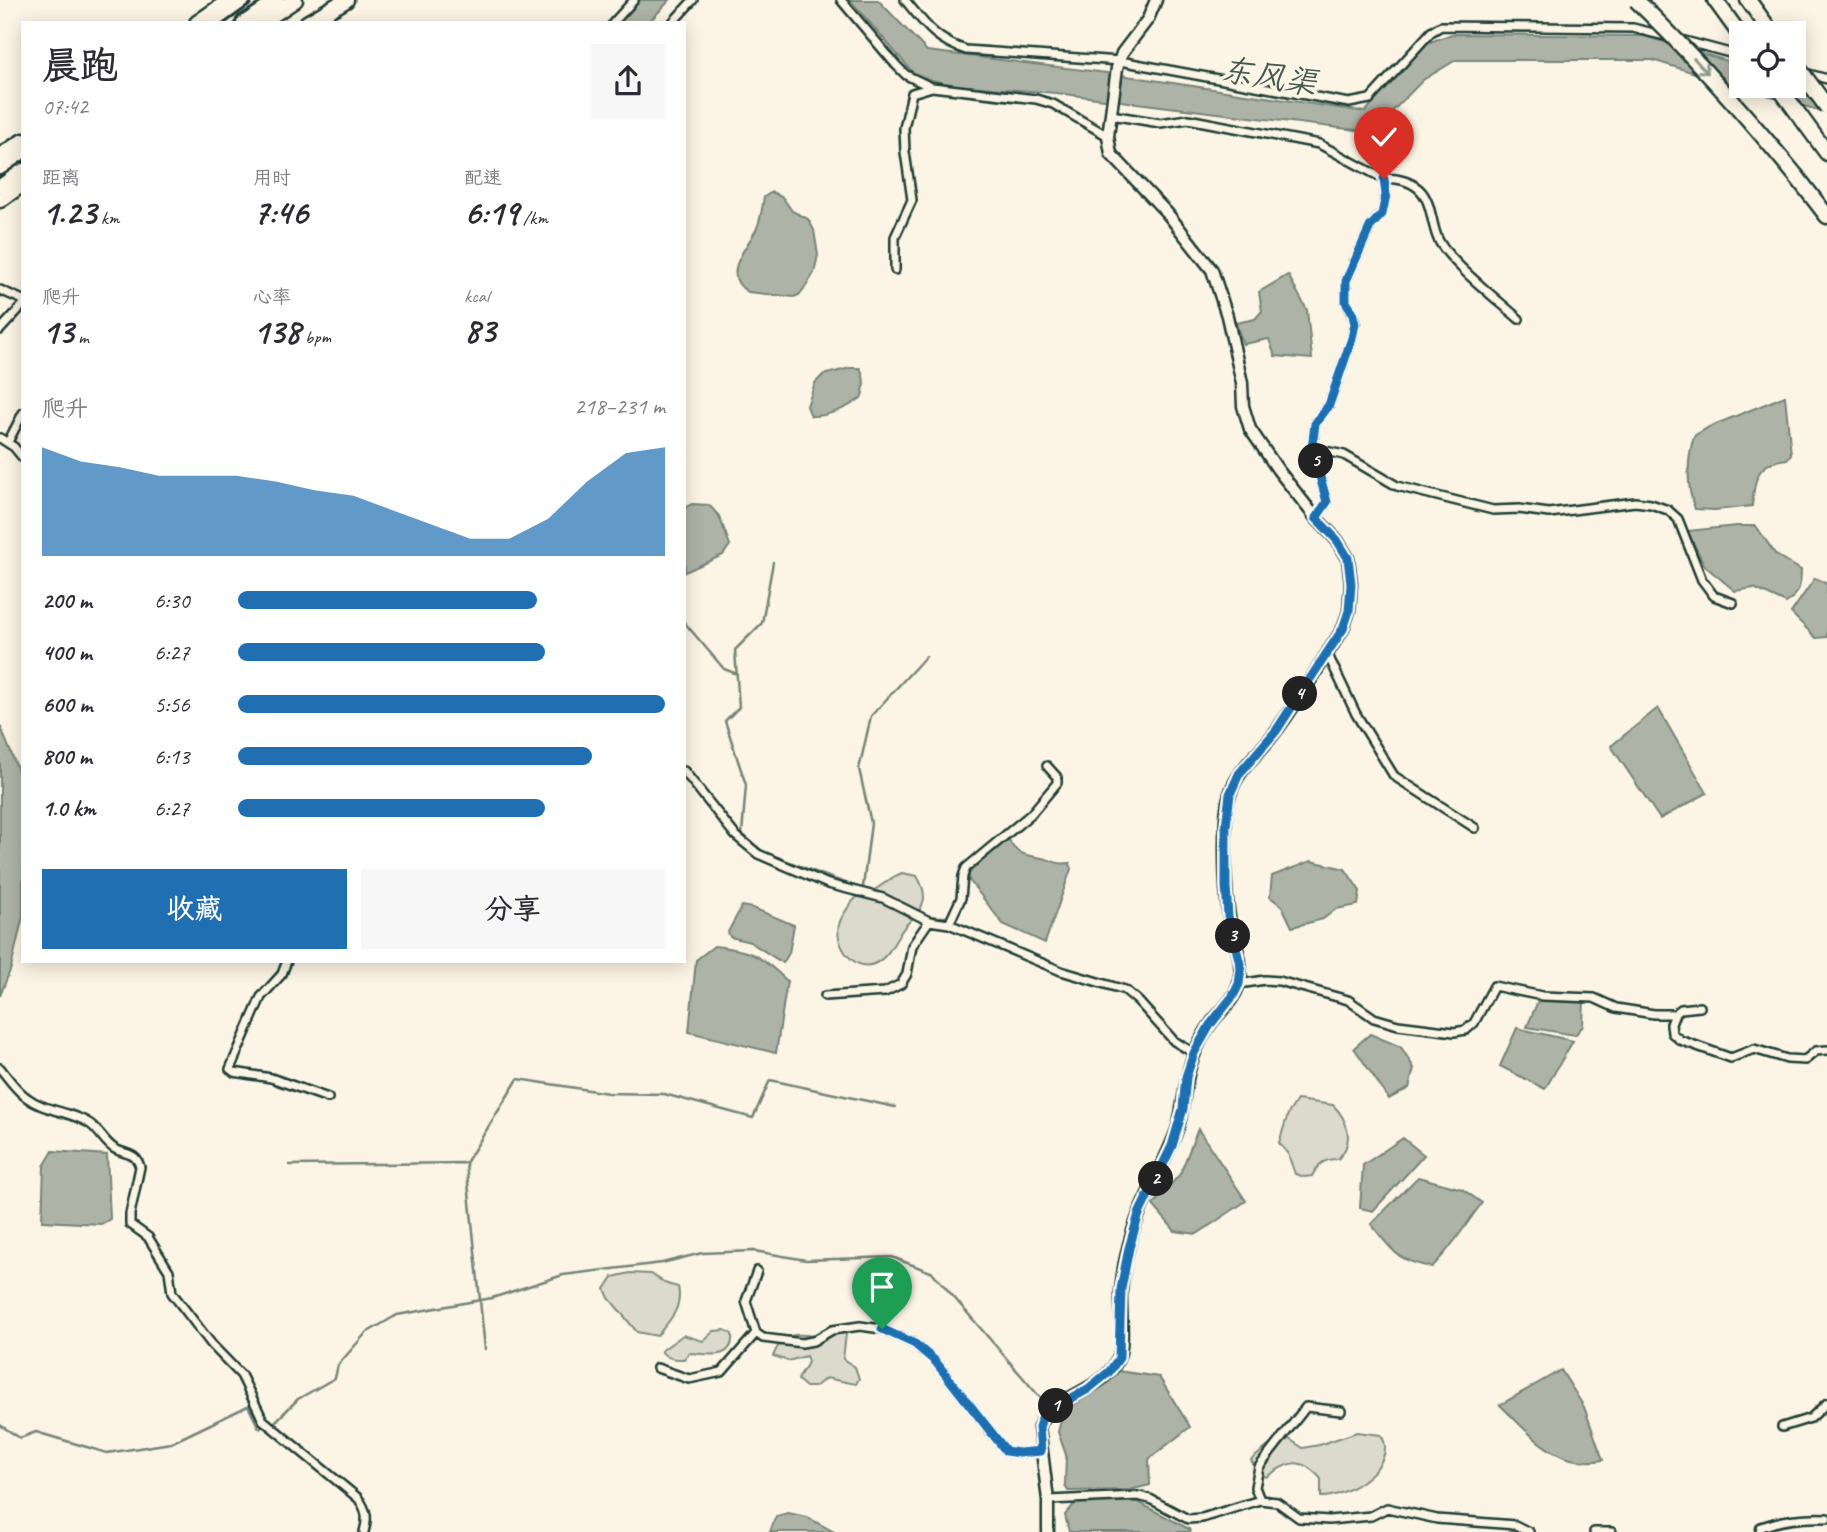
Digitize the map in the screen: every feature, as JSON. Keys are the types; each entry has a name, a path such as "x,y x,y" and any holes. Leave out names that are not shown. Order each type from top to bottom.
{"highway":[{"path":"200,21 230,0"},
{"path":"215,21 244,0"},
{"path":"246,21 278,0"},
{"path":"264,21 295,0"},
{"path":"310,21 346,0"},
{"path":"1636,0 1674,36 1744,112 1827,216"},
{"path":"1715,0 1730,21"},
{"path":"1748,0 1763,21"},
{"path":"1806,78 1827,107"},
{"path":"1787,98 1827,153"},
{"path":"0,156 21,142"},
{"path":"0,168 21,153"},
{"path":"0,186 21,171"},
{"path":"0,200 21,185"},
{"path":"0,208 21,195"}],"street":[{"path":"615,21 634,0"},
{"path":"674,21 693,0"},
{"path":"841,0 906,75 932,88"},
{"path":"905,0 932,33 947,44 966,50 1119,65 1349,103 1370,99 1431,32 1441,26 1633,28 1729,53"},
{"path":"1048,1532 1048,1500 1039,1427 1042,1418 1088,1389 1109,1372 1119,1358 1121,1289 1139,1214 1172,1146 1183,1109 1186,1077 1194,1053 1239,984 1241,968 1228,916 1226,886 1230,794 1239,774 1276,731 1343,629 1349,611 1351,584 1348,558 1337,540 1278,470 1250,429 1243,407 1242,383 1227,316 1212,270 1167,213 1111,154 1108,136 1122,53 1148,19 1156,0"},
{"path":"1806,73 1827,79"},
{"path":"895,270 895,237 912,200 904,128 912,93 932,88 1036,99 1054,104 1108,136"},
{"path":"1112,109 1160,123 1188,119 1319,144 1384,179 1394,177 1417,187 1424,195 1438,240 1473,278 1519,319"},
{"path":"1316,518 1327,502 1312,448 1315,424 1329,405 1352,338 1355,324 1352,311 1346,302 1346,281 1370,227 1382,214 1386,195 1384,179"},
{"path":"0,290 21,301"},
{"path":"0,330 21,304"},
{"path":"21,416 4,440 21,456"},
{"path":"1312,448 1344,455 1397,486 1493,510 1519,509 1549,513 1635,502 1668,510 1678,519 1702,580 1714,596 1733,603"},
{"path":"1327,653 1356,714 1394,776 1475,828"},
{"path":"949,925 961,898 966,868 1031,814 1057,783 1056,776 1046,766"},
{"path":"686,774 735,835 758,854 828,884 883,898 929,921 949,925 1060,971 1125,990 1138,1000 1174,1041 1194,1053"},
{"path":"825,996 885,992 901,984 907,974 912,946 929,921"},
{"path":"285,963 282,974 261,997 230,1069 271,1078 328,1098"},
{"path":"1239,984 1279,981 1348,1000 1374,1018 1398,1025 1454,1032 1466,1030 1474,1023 1494,986 1542,996 1594,998 1616,1008 1675,1014"},
{"path":"1700,1007 1681,1009 1675,1014 1671,1024 1672,1033 1680,1040 1731,1058 1754,1049 1787,1059 1805,1060 1816,1051 1827,1050"},
{"path":"0,1068 24,1096 40,1106 85,1120 115,1149 132,1154 138,1160 140,1167 130,1224 148,1237 169,1271 173,1293 212,1345 242,1375 268,1425 358,1498 366,1508 367,1522 364,1532"},
{"path":"757,1270 746,1301 756,1332 763,1338 802,1343 813,1341 832,1331 860,1326 882,1329 915,1344 935,1361 1006,1451 1041,1451"},
{"path":"657,1368 689,1379 722,1372 756,1332"},
{"path":"1782,1427 1811,1418 1827,1403"},
{"path":"1260,1500 1255,1487 1259,1467 1306,1407 1341,1410"},
{"path":"1048,1500 1138,1496 1150,1499 1188,1519 1202,1518 1260,1500 1277,1502 1299,1518 1329,1520 1371,1516 1387,1508 1437,1519 1515,1525 1529,1532"},
{"path":"1760,1532 1761,1527 1778,1520 1798,1517 1827,1518"},
{"path":"1594,1532 1612,1532"}],"shaded area":[{"path":"641,0 670,0 650,21 619,21"},
{"path":"850,0 878,0 927,51 1107,73 1365,112 1427,43 1452,34 1644,36 1729,61 1729,83 1652,60 1456,60 1423,80 1372,132 1056,93 952,85 916,76"},
{"path":"1806,86 1827,92 1827,113 1777,98 1806,98"},
{"path":"772,192 783,198 792,211 808,219 814,230 818,255 814,273 799,295 794,297 748,292 736,278 738,262 758,226 764,197"},
{"path":"1288,275 1307,310 1312,359 1275,356 1269,339 1243,344 1236,323 1255,319 1262,311 1259,292"},
{"path":"860,368 862,372 864,383 861,398 837,411 811,416 807,406 815,383 823,375"},
{"path":"1785,396 1791,454 1787,459 1763,468 1756,480 1752,506 1695,509 1688,472 1694,436 1709,427"},
{"path":"692,504 709,505 719,516 730,545 723,555 686,572 686,507"},
{"path":"1756,526 1776,555 1801,570 1798,589 1794,597 1786,603 1754,588 1735,591 1705,566 1687,531"},
{"path":"1815,578 1827,584 1827,637 1816,638 1791,613"},
{"path":"1658,708 1707,793 1660,819 1611,746"},
{"path":"0,725 21,778 21,925 11,968 0,996"},
{"path":"1005,839 1009,839 1014,848 1022,853 1058,863 1070,863 1071,869 1045,943 1003,924 969,880 969,872"},
{"path":"1311,861 1345,869 1360,891 1358,905 1336,909 1323,919 1292,927 1282,906 1270,897 1272,876"},
{"path":"902,873 917,876 924,895 922,906 882,959 876,963 861,965 848,956 840,941 838,933 843,915 857,897"},
{"path":"742,906 794,925 789,953 783,963 750,942 730,937 728,932"},
{"path":"714,946 754,955 787,981 776,1053 689,1032 696,960"},
{"path":"1584,1000 1583,1026 1575,1035 1527,1027 1538,1001"},
{"path":"1517,1028 1573,1041 1545,1089 1500,1066"},
{"path":"1370,1034 1401,1047 1414,1068 1409,1088 1389,1099 1354,1048"},
{"path":"1297,1100 1333,1105 1348,1131 1346,1146 1338,1159 1322,1163 1312,1176 1295,1174 1288,1154 1279,1143 1288,1114"},
{"path":"1198,1129 1246,1201 1197,1234 1175,1231 1153,1205 1180,1174"},
{"path":"1403,1138 1424,1155 1373,1211 1360,1208 1363,1165"},
{"path":"53,1151 107,1155 110,1219 101,1224 42,1221 44,1166"},
{"path":"1418,1177 1462,1189 1482,1203 1432,1267 1403,1258 1371,1224"},
{"path":"630,1273 651,1274 678,1287 677,1308 657,1336 637,1332 609,1298 605,1289 613,1277"},
{"path":"837,1328 846,1334 843,1359 855,1367 859,1379 856,1384 826,1378 815,1387 806,1387 798,1380 808,1361 806,1356 788,1361 773,1356 777,1347 787,1337 822,1337"},
{"path":"725,1330 732,1334 732,1343 724,1353 689,1353 684,1359 674,1359 661,1351 683,1335 703,1341 714,1331"},
{"path":"1561,1370 1584,1407 1603,1460 1586,1461 1557,1454 1534,1438 1500,1405"},
{"path":"1118,1371 1159,1377 1190,1427 1149,1459 1150,1485 1130,1490 1068,1491 1065,1486 1066,1455 1058,1432 1063,1412 1094,1392"},
{"path":"1357,1432 1381,1435 1385,1446 1383,1457 1368,1477 1332,1496 1321,1497 1321,1479 1307,1466 1294,1463 1266,1477 1255,1468 1251,1460 1277,1439 1289,1439 1303,1448"},
{"path":"1076,1502 1138,1502 1190,1532 1069,1532 1065,1515"},
{"path":"788,1513 807,1517 834,1532 770,1532 776,1516"}],"waterway":[{"path":"773,562 762,623 735,650 739,707 725,721 746,785 742,834 763,852 875,893"},
{"path":"686,624 724,669 737,674"},
{"path":"863,887 871,823 859,769 871,716 926,656"},
{"path":"928,917 946,917"},
{"path":"485,1349 466,1163 518,1079 608,1093 664,1094 753,1118 770,1080 895,1107"},
{"path":"290,1165 465,1163"},
{"path":"0,1425 20,1438 36,1432 107,1453 171,1443 248,1406 259,1428 273,1424 298,1399 335,1378 338,1365 366,1333 397,1315 492,1298 563,1275 662,1263 702,1253 754,1251 806,1260 892,1257 933,1273 1044,1402"}],"route":[{"path":"882,1329 915,1344 935,1361 1006,1451 1019,1453 1041,1451 1039,1427 1042,1418 1088,1389 1109,1372 1119,1358 1121,1289 1139,1214 1172,1146 1183,1109 1186,1077 1194,1053 1239,984 1241,968 1228,916 1226,886 1226,826 1230,794 1239,774 1276,731 1343,629 1349,611 1351,584 1348,558 1337,540 1316,518 1327,502 1312,448 1315,424 1329,405 1355,324 1352,311 1346,302 1346,281 1370,227 1382,214 1386,195 1384,179"}],"water label":[{"name":"东风渠","path":"1269,76"}]}
